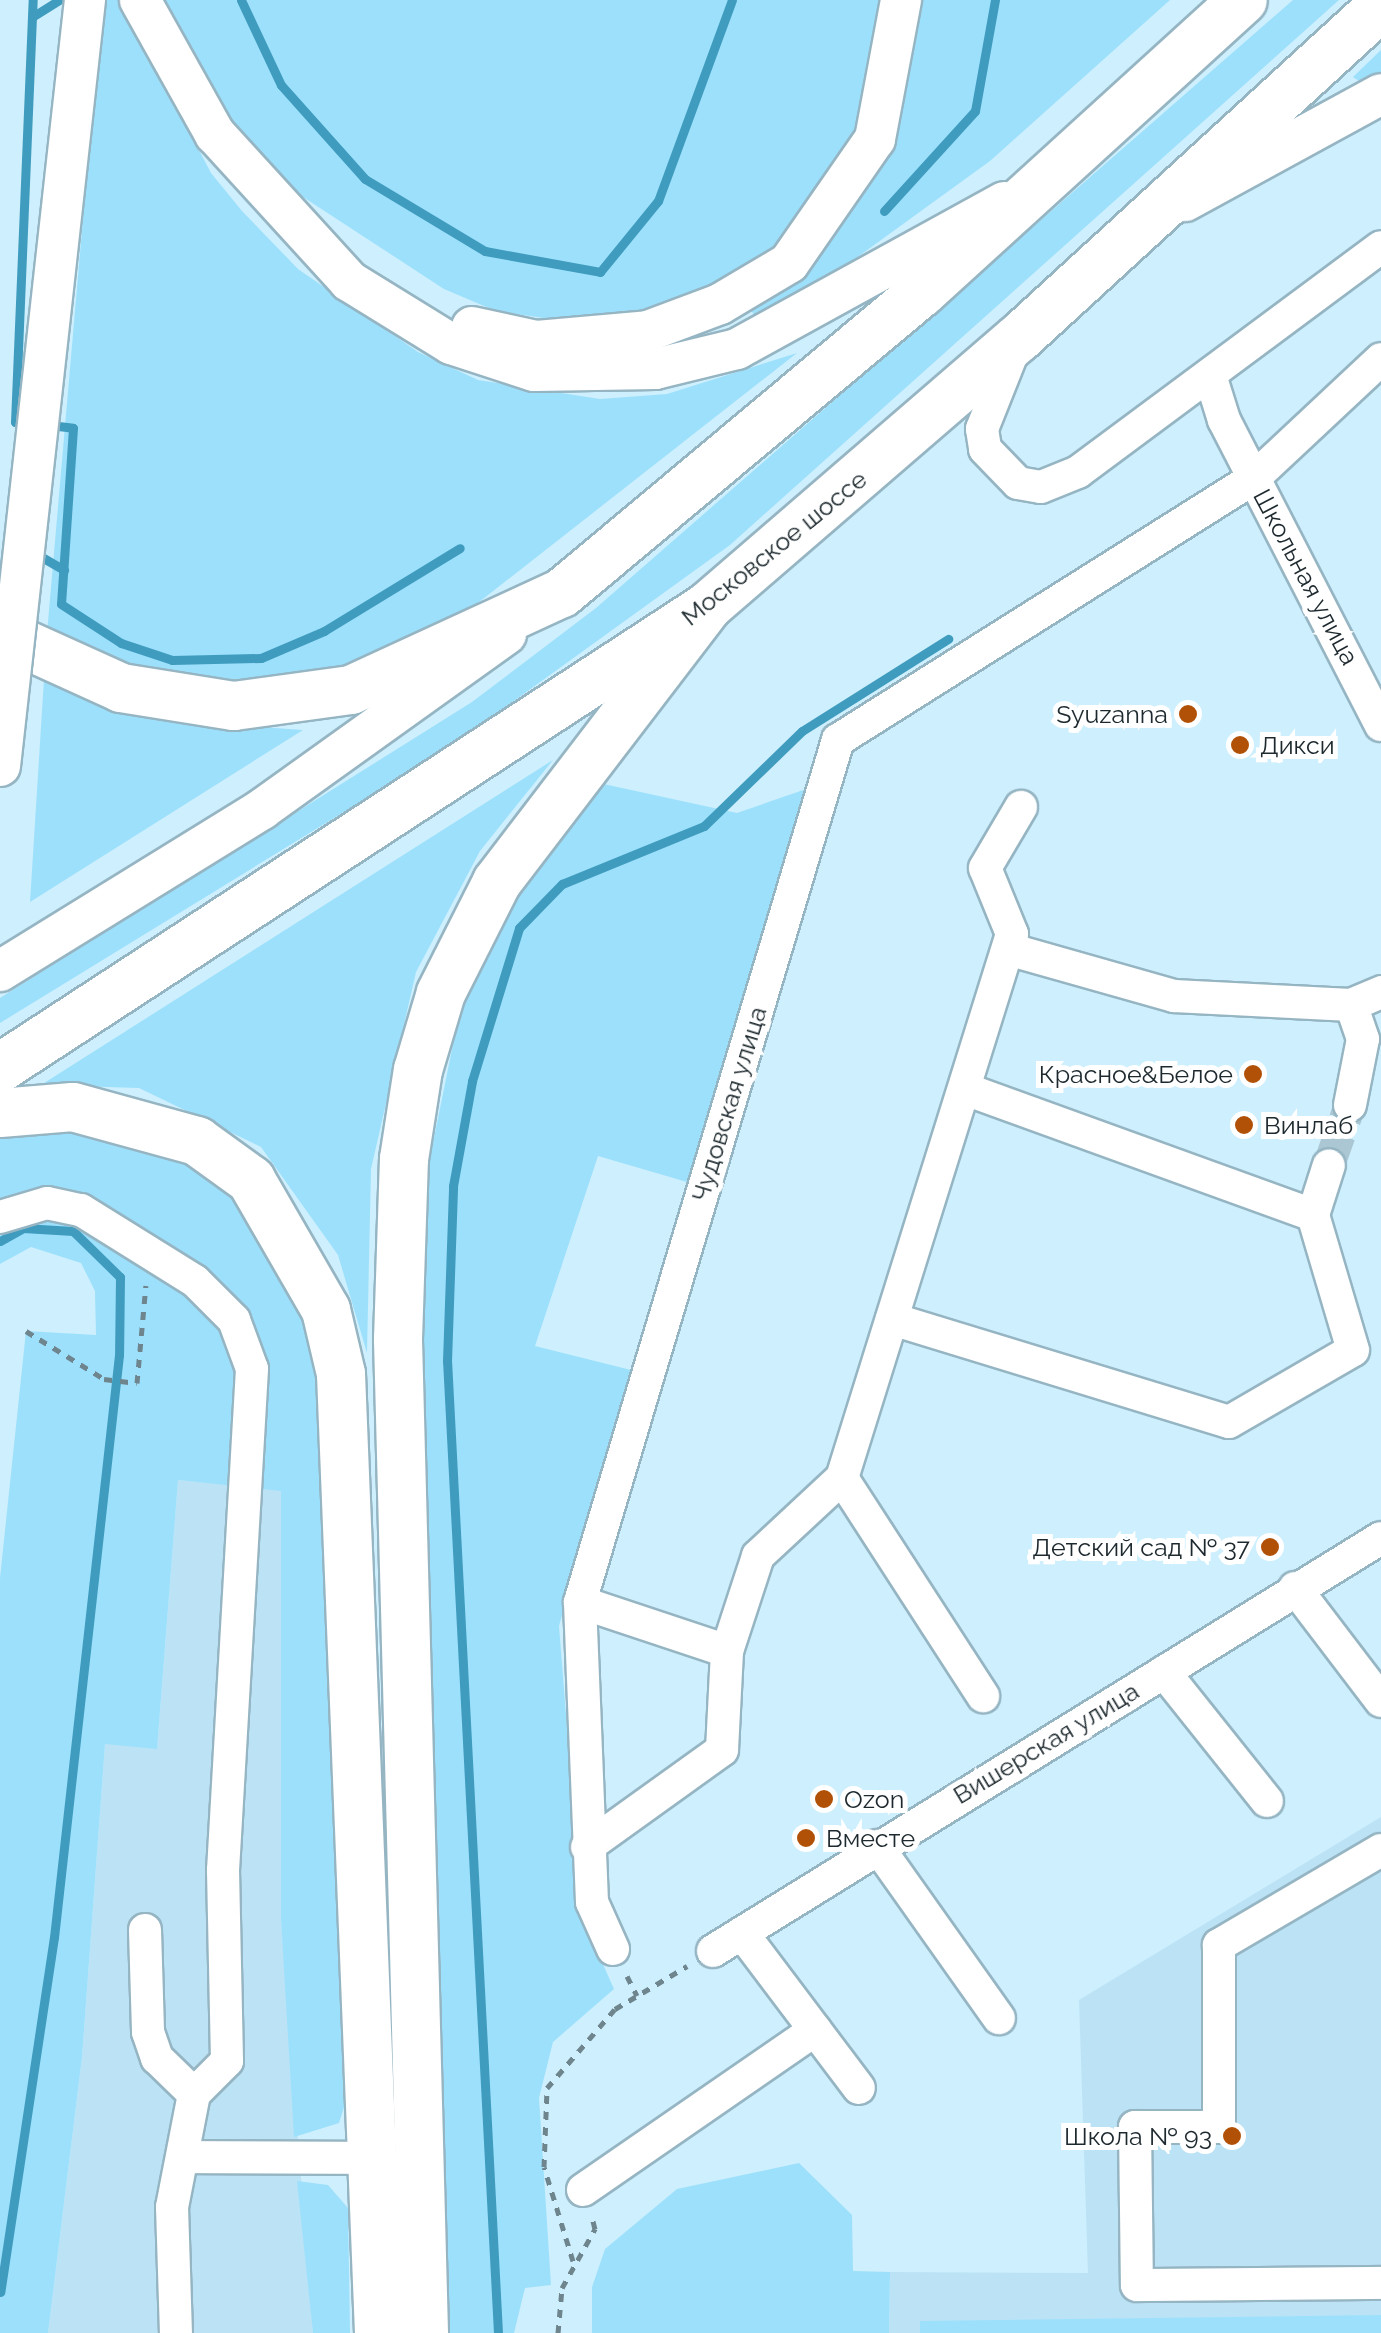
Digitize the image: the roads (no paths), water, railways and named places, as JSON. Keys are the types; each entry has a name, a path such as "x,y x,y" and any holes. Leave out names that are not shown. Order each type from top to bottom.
{"highway":[{"path":"0,633 121,688 234,706 351,690 562,593 1056,174 1243,0"},
{"name":"Московское шоссе","path":"0,1068 708,607 1019,338 1381,6"},
{"path":"424,2333 398,1340 418,1070 441,993 497,882 708,607"},
{"path":"0,1114 73,1107 196,1141 252,1180 326,1310 341,1374 379,2333"}],"main road":[{"path":"0,766 85,0"},
{"path":"140,0 215,134 349,281 451,344 534,371 592,372 738,349 1056,174"},
{"path":"265,192 400,289 489,336 577,341 648,331 720,304 789,263 817,232 876,139 901,0"},
{"path":"1146,222 1381,94"},
{"path":"0,971 262,810 562,593"}],"street":[{"path":"1019,338 982,429 996,466 1018,483 1041,487 1078,472 1381,248"},
{"name":"Школьная улица","path":"1381,359 1254,478 1369,670 1381,724"},
{"path":"1210,375 1254,478"},
{"name":"Чудовская улица","path":"613,1950 592,1902 580,1602 838,740 1254,478"},
{"path":"587,1847 722,1750 727,1651 758,1556 842,1478 1008,949 1012,934 984,868 1022,806"},
{"path":"1008,949 1174,996 1351,1005 1381,992"},
{"path":"1350,1104 1363,1040 1351,1005"},
{"path":"966,1090 1313,1215"},
{"path":"892,1319 1228,1422 1353,1350 1313,1215 1330,1165"},
{"path":"0,1217 47,1203 81,1210 149,1252 234,1320 252,1369 223,1870 227,2061 194,2094 185,2156 172,2207 176,2333"},
{"path":"842,1478 983,1696"},
{"name":"Вишерская улица","path":"712,1950 1381,1538"},
{"path":"1295,1588 1381,1701"},
{"path":"580,1602 727,1651"},
{"path":"1164,1672 1267,1801"},
{"path":"877,1846 999,2018"},
{"path":"1381,1850 1218,1945 1219,2128 1135,2127 1136,2285 1381,2283"},
{"path":"145,1930 148,2032 158,2058 194,2094"},
{"path":"742,1933 860,2088"},
{"path":"583,2190 815,2030"},
{"path":"185,2156 373,2158"}],"waterway":[{"path":"29,424 15,422 33,0"},
{"path":"32,17 59,0"},
{"path":"241,0 281,85 365,179 485,251 600,272 658,201 732,0"},
{"path":"884,211 975,111 995,0"},
{"path":"50,425 73,428 61,604 121,643 172,660 261,658 324,631 460,548"},
{"path":"33,552 64,570"},
{"path":"498,2333 447,1361 453,1186 472,1081 519,928 562,884 704,826 802,731 948,639"},
{"path":"0,1241 23,1228 73,1231 120,1277 119,1355 54,1937 0,2292"}],"tunnel":[{"path":"1329,1165 1350,1105"}],"place":[{"name":"Syuzanna","path":"1188,714"},
{"name":"Дикси","path":"1240,745"},
{"name":"Красное&Белое","path":"1253,1074"},
{"name":"Винлаб","path":"1244,1125"},
{"name":"Детский сад № 37","path":"1270,1547"},
{"name":"Ozon","path":"824,1799"},
{"name":"Вместе","path":"806,1838"},
{"name":"Школа № 93","path":"1232,2136"}]}
